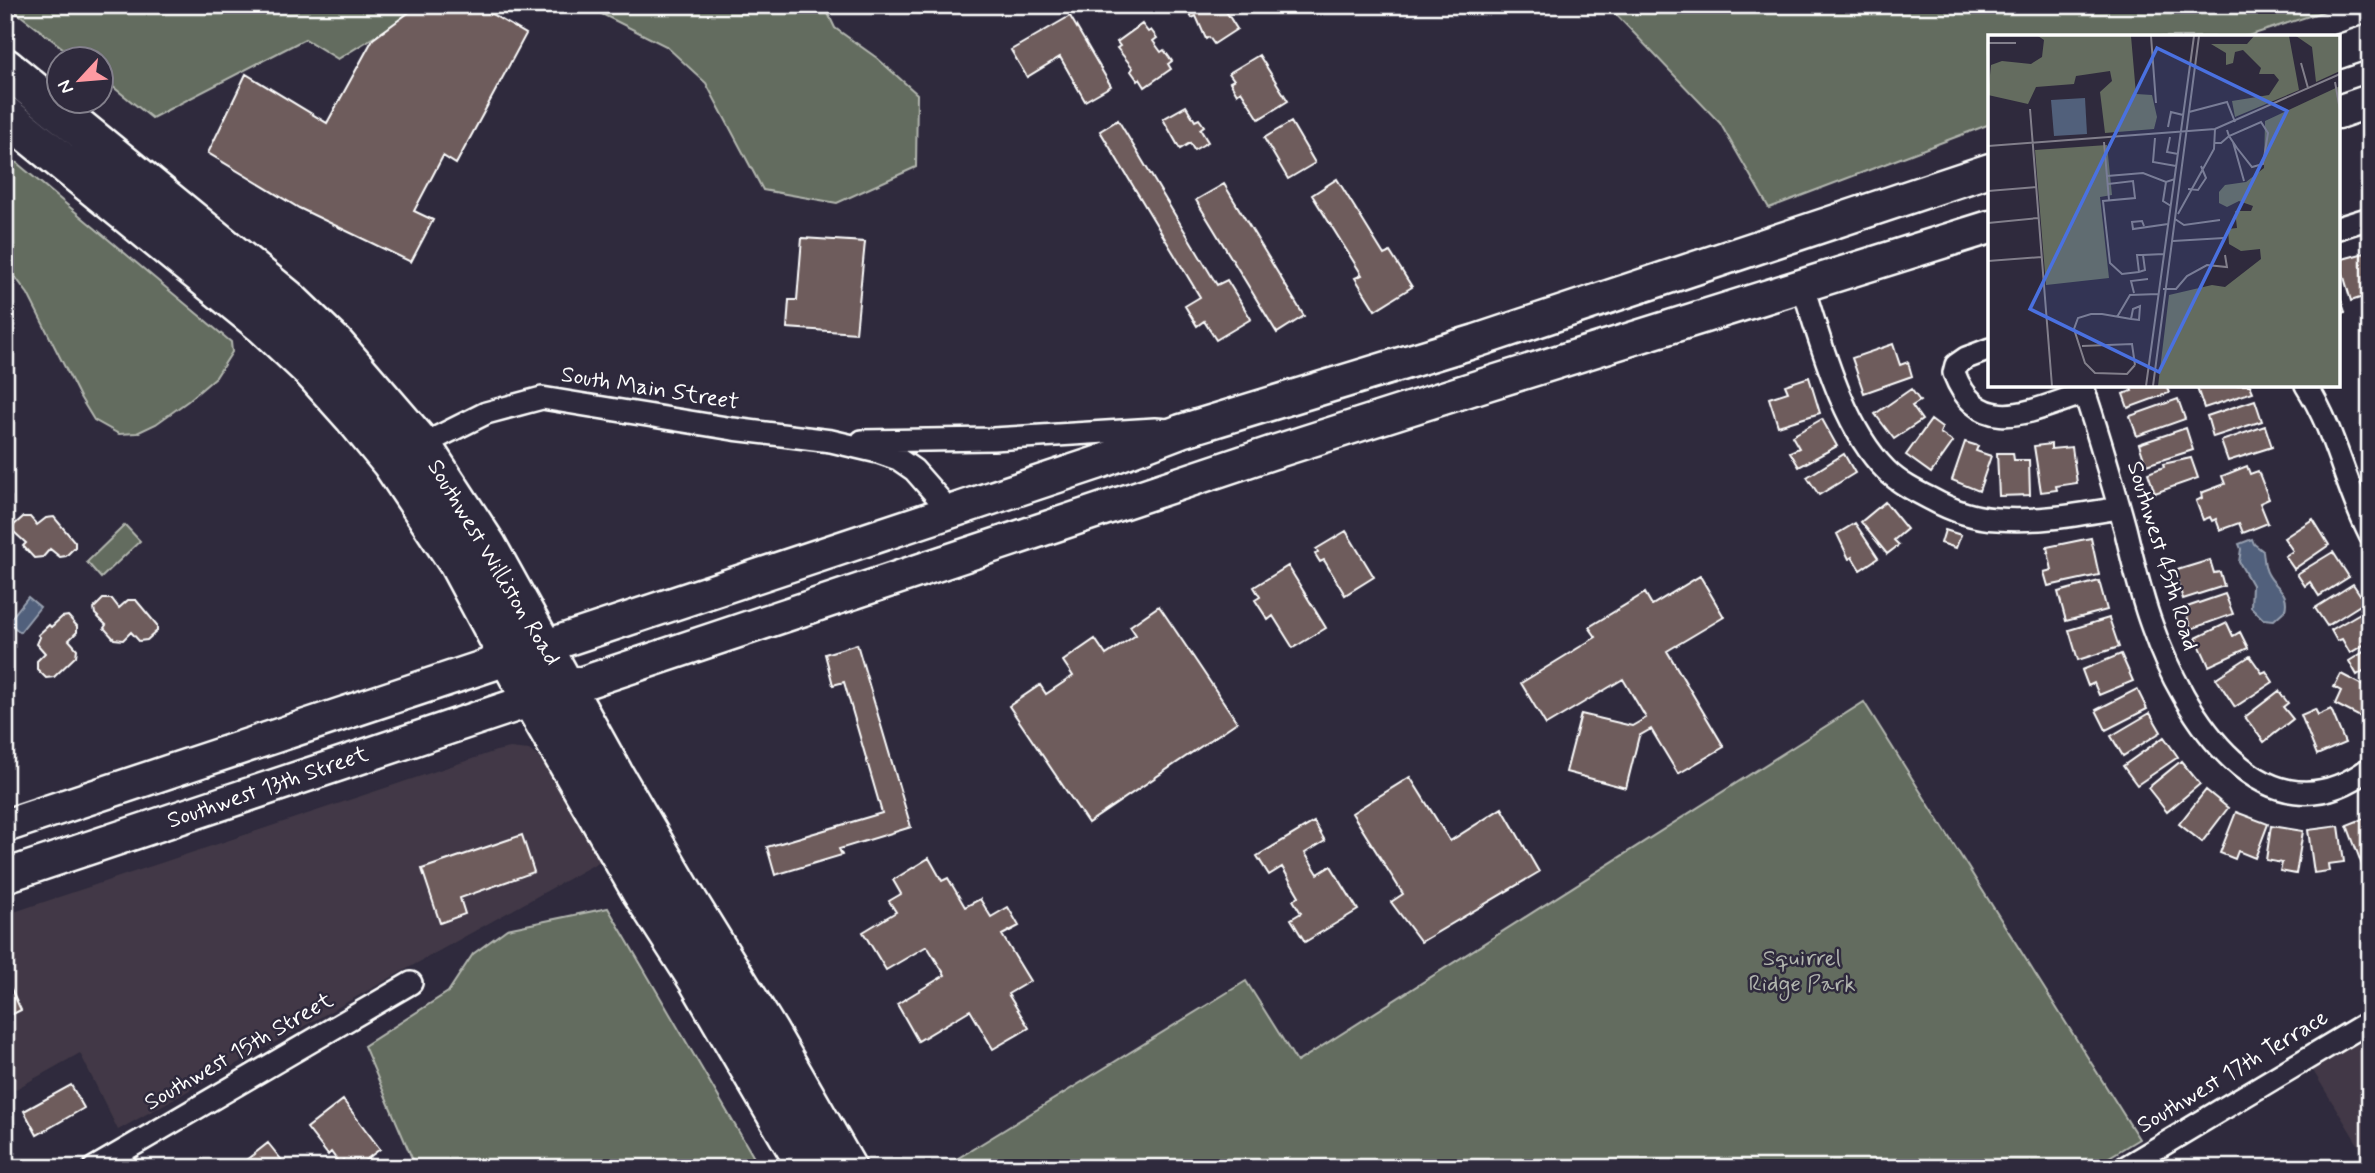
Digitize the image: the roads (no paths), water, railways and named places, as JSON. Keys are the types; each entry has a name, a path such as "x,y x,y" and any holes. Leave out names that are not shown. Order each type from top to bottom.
{"highway":[{"name":"Southwest Williston Road","path":"5,67 287,298 335,344 422,444 487,545 663,859 731,968 847,1168"},
{"name":"Southwest Williston Road","path":"5,116 264,326 311,370 391,463 457,562 531,700 641,892 698,981 807,1168"}],"main road":[{"path":"2340,51 2370,41"},
{"path":"2340,111 2370,101"},
{"name":"Southwest 13th Street","path":"5,826 1097,463 1181,431 1476,341 1988,171"},
{"name":"Southwest 13th Street","path":"5,876 1052,525 1487,384 1988,228"},
{"path":"1786,237 1803,287"},
{"path":"1476,341 1487,384"},
{"path":"1097,463 1111,506"},
{"path":"950,511 977,522 1004,526 1052,525"}],"street":[{"path":"2340,227 2370,218"},
{"path":"1803,287 1827,364 1849,413 1865,443 1886,469 1908,487 1948,508 1994,519 2048,519 2118,508"},
{"name":"Southwest 45th Road","path":"1988,350 1966,358 1956,365 1954,373 1966,399 1987,413 2020,413 2084,389 2152,627 2170,670 2190,705 2211,737 2230,759 2265,784 2286,791 2308,793 2342,784 2370,768"},
{"path":"2307,387 2328,424 2370,535"},
{"name":"South Main Street","path":"391,463 422,444 486,413 542,398 733,429 831,441 993,439 1155,429 1181,431"},
{"name":"South Main Street","path":"831,441 898,459 914,470 950,511"},
{"name":"Southwest 15th Street","path":"94,1168 411,983"},
{"name":"Southwest 17th Terrace","path":"2124,1168 2370,1021"}],"water":[{"path":"2252,539 2263,551 2267,572 2285,598 2285,610 2274,620 2263,619 2251,607 2252,585 2239,562 2239,544"},
{"path":"28,597 40,607 20,632 8,622"}],"park label":[{"name":"Squirrel Ridge Park","path":"1802,972"}]}
